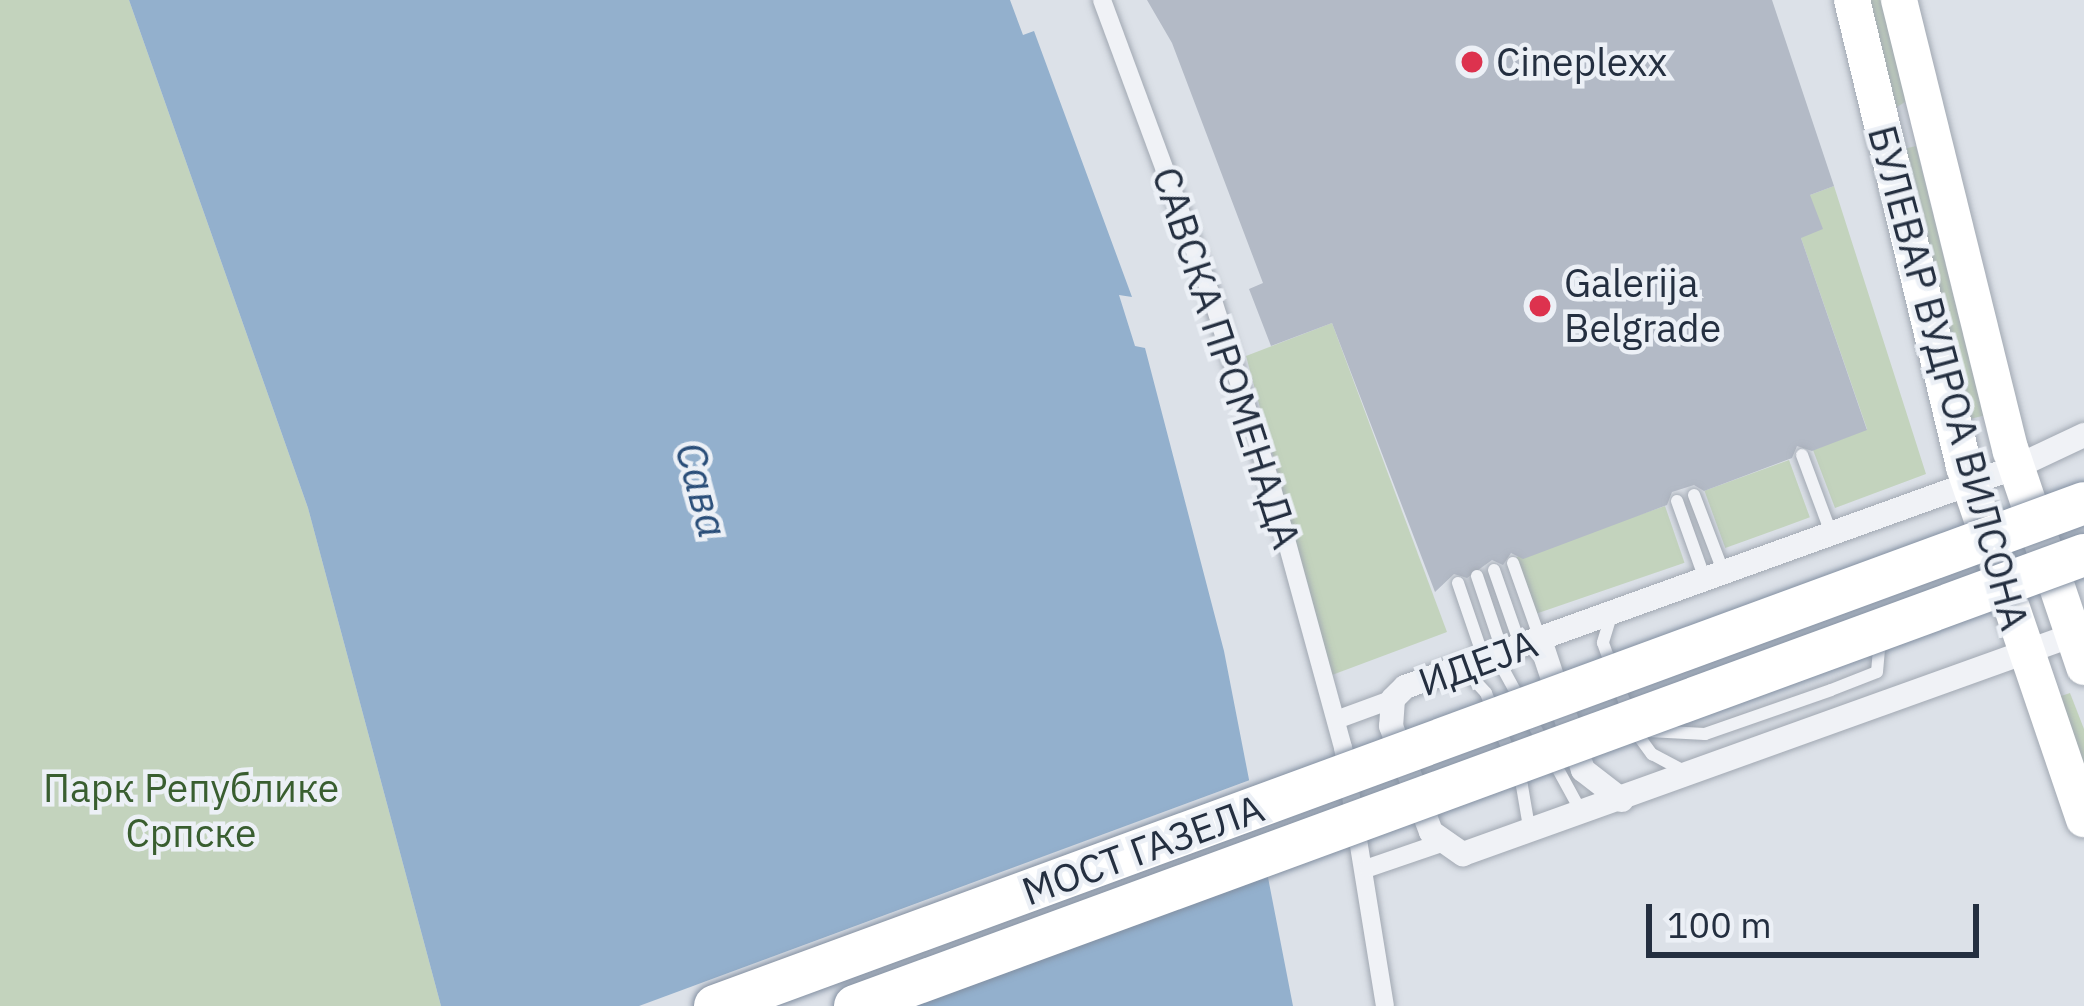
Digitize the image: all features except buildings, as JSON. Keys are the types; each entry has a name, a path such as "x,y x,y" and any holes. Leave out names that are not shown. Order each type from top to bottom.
{"highway":[{"name":"МОСТ ГАЗЕЛА","path":"715,1006 2084,503"},
{"name":"МОСТ ГАЗЕЛА","path":"855,1006 2084,555"}],"main road":[{"name":"БУЛЕВАР ВУДРОА ВИЛСОНА","path":"1852,0 1970,484 2024,654 2084,819"},
{"name":"БУЛЕВАР ВУДРОА ВИЛСОНА","path":"1899,0 2016,467 2080,644"}],"street":[{"name":"САВСКА ПРОМЕНАДА","path":"1102,0 1219,317 1336,720 1368,868 1385,1006"},
{"name":"ИДЕЈА","path":"1438,844 1391,726 1393,699 1405,687 2016,467 2084,435"},
{"path":"1368,868 1438,844 1463,854 1530,834 2024,654 2080,644"},
{"path":"1501,654 1583,770 1622,800"},
{"path":"1336,720 1393,699"}],"lane":[{"path":"1802,455 1831,534"},
{"path":"1694,495 1715,576"},
{"path":"1677,502 1715,576"},
{"path":"1611,668 2031,514"},
{"path":"1513,563 1501,654 1486,693 1522,786 1530,834"},
{"path":"1873,569 1883,598"},
{"path":"1494,570 1501,654"},
{"path":"1477,577 1501,654"},
{"path":"1458,584 1501,654 1583,815"},
{"path":"1611,615 1603,643 1635,731 1652,754 1693,775"},
{"path":"1635,731 1705,734 1877,672 1882,617"}],"green space":[{"name":"Парк Републике Српске","path":"0,0 129,0 308,508 441,1006 0,1006"},
{"path":"1852,0 1899,0 1919,93 1877,120"},
{"path":"1916,146 1983,416 1968,420 1900,150"},
{"path":"1834,186 1926,474 1835,508 1813,450 1867,429 1801,238 1810,195"},
{"path":"1332,323 1447,632 1332,675 1246,356"},
{"path":"1789,460 1810,517 1725,548 1704,491"},
{"path":"1665,506 1685,563 1536,614 1517,557"},
{"path":"2070,693 2084,729 2084,792 2049,700"}],"water":[{"name":"Сава","path":"129,0 1010,0 1023,35 1034,31 1132,297 1119,295 1135,346 1145,348 1224,651 1293,1006 441,1006 308,508"}],"pier":[{"path":"1258,777 1271,861 866,1006 639,1006"}],"place":[{"name":"Cineplexx","path":"1472,62"},
{"name":"Galerija Belgrade","path":"1540,306"}]}
